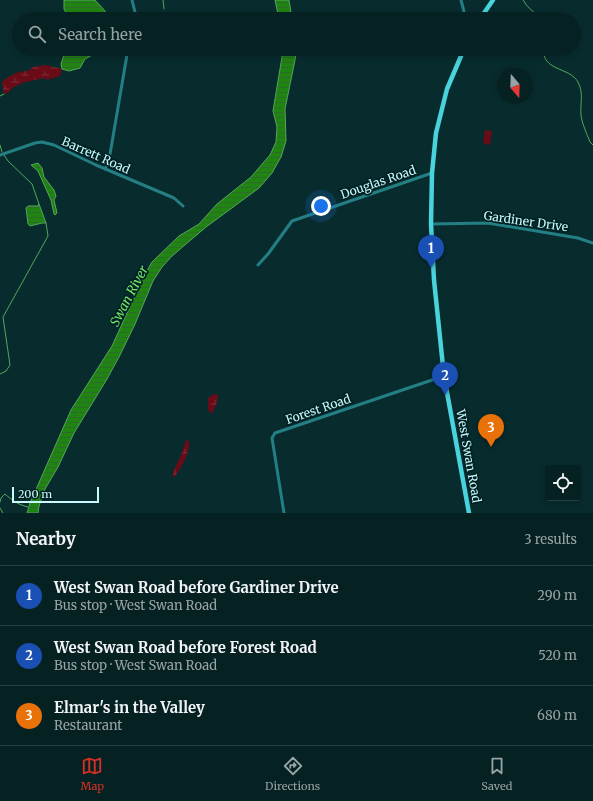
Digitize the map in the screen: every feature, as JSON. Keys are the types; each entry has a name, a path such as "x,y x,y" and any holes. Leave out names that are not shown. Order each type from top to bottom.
{"main road":[{"path":"484,12 492,0"},
{"name":"West Swan Road","path":"461,56 446,88 436,133 432,173 432,224 434,280 444,376 469,513"}],"street":[{"path":"132,0 135,12"},
{"path":"461,0 464,12"},
{"path":"105,169 109,160 127,56"},
{"name":"Barrett Road","path":"0,155 42,142 174,198 182,205"},
{"name":"Douglas Road","path":"258,265 292,221 432,173"},
{"name":"Gardiner Drive","path":"432,224 488,223 578,238 593,243"},
{"name":"Forest Road","path":"284,513 272,438 275,433 444,376"}],"green space":[{"path":"45,65 62,69 60,76 47,80 45,78 25,82 12,88 9,92 4,94 2,82 8,77 17,73 28,71 33,67"},
{"path":"485,130 492,131 490,145 483,143"},
{"path":"214,394 218,395 217,403 213,412 210,413 208,409 208,398"},
{"path":"186,440 189,441 187,455 175,477 173,477 173,472"}],"shaded area":[{"path":"64,0 95,0 105,12 66,12"},
{"path":"275,0 289,0 291,12 278,12"},
{"path":"64,56 91,56 85,59 80,68 69,71 62,69 61,64"},
{"name":"Swan River","path":"296,56 285,109 286,141 281,157 272,173 259,188 206,227 172,256 162,267 153,281 120,355 74,433 58,467 45,489 38,513 27,513 71,410 112,346 143,278 152,262 179,236 199,224 217,204 251,177 270,155 276,142 277,127 273,111 282,57"},
{"path":"38,163 42,168 44,177 54,190 56,196 54,200 57,213 55,215 51,200 38,171 31,165"},
{"path":"39,204 46,223 30,226 28,224 26,208 28,206 38,206"}],"waterway":[{"path":"163,0 164,9"},
{"path":"523,0 534,12"},
{"path":"544,56 551,65 574,77 578,82 580,86 583,125 590,142 593,145"},
{"path":"0,96 4,94"},
{"path":"0,145 2,152"},
{"path":"4,155 8,161 32,184 39,204"},
{"path":"0,374 6,371 10,365 3,317 48,236 46,223"},
{"path":"0,502 1,498 5,494 16,502 28,507"},
{"path":"0,508 3,513"}],"place":[{"name":"West Swan Road before Gardiner Drive","path":"431,268"},
{"name":"West Swan Road before Forest Road","path":"445,395"},
{"name":"Elmar's in the Valley","path":"491,447"}]}
